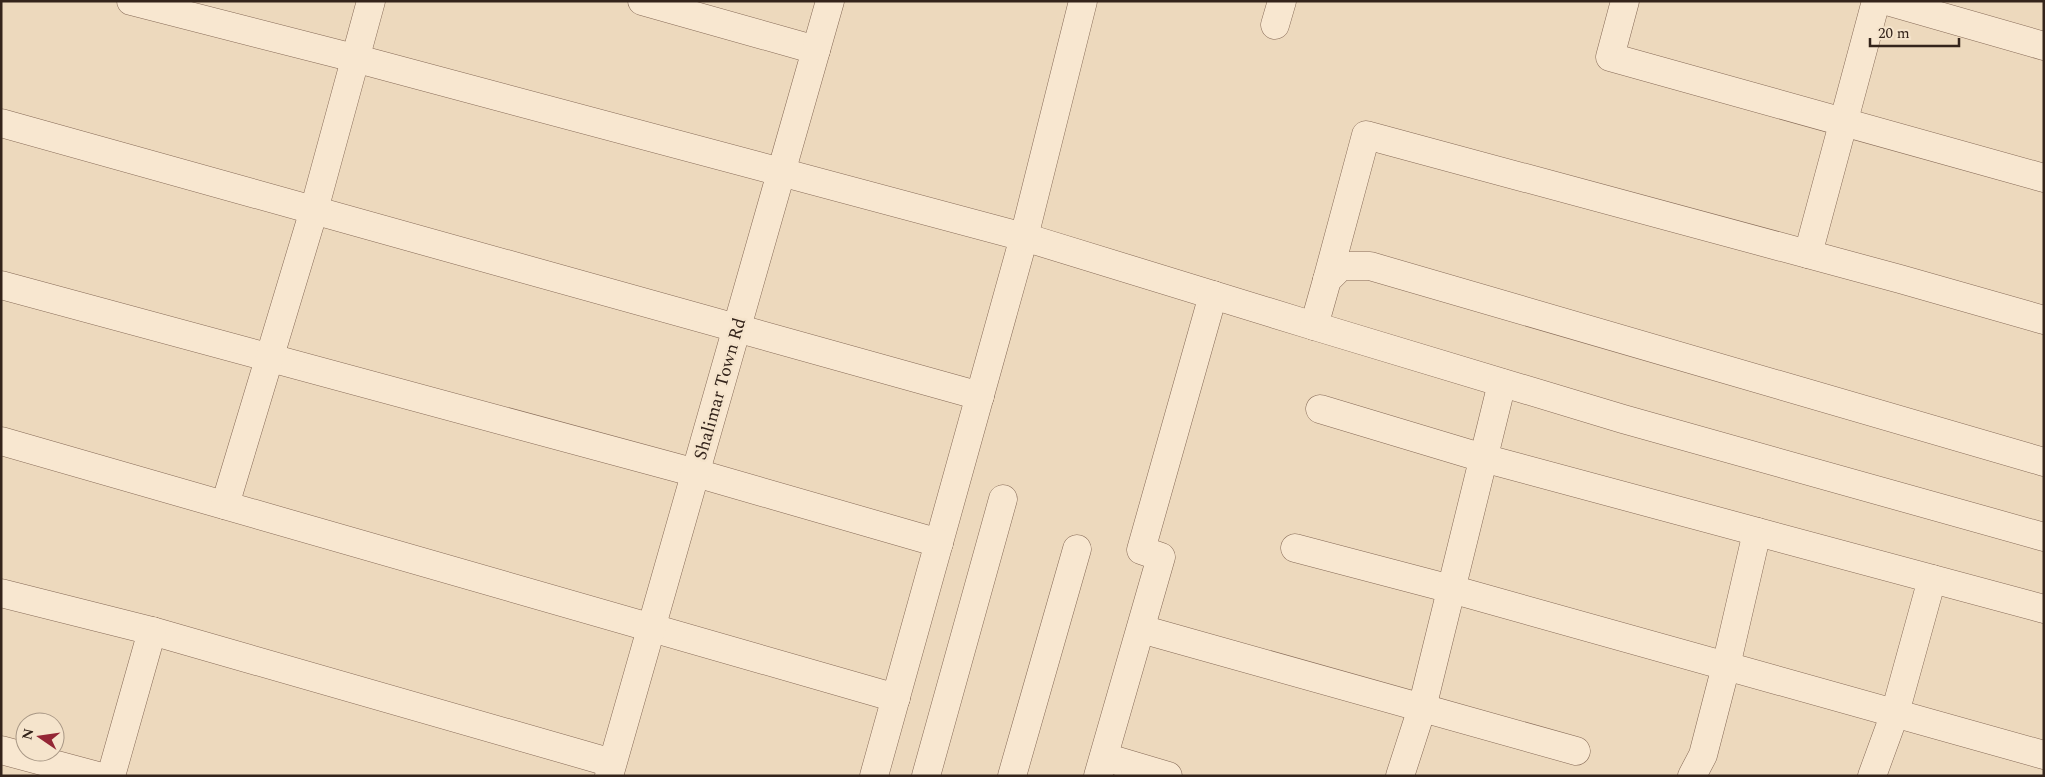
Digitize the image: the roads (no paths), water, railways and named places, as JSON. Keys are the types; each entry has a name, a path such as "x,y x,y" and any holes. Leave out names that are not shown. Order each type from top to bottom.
{"street":[{"path":"132,1 354,58 1024,237 1623,419 2044,538"},
{"path":"225,505 268,357 314,210 371,1"},
{"path":"642,1 816,50"},
{"name":"Shalimar Town Rd","path":"610,770 830,1"},
{"path":"874,776 1024,237 1083,1"},
{"path":"1625,1 1610,57 2044,178"},
{"path":"1808,254 1876,1"},
{"path":"1887,1 2044,46"},
{"path":"1,124 980,396"},
{"path":"1314,326 1366,135 1808,254 2044,320"},
{"path":"1327,280 1341,266 1370,266 2044,462"},
{"path":"1,285 696,473 939,543"},
{"path":"1168,776 1101,767 1161,558 1141,550 1213,295"},
{"path":"1400,776 1422,708 1502,382"},
{"path":"1320,409 1483,458 2044,609"},
{"path":"1,441 896,698"},
{"path":"926,776 1003,499"},
{"path":"1692,776 1703,755 1757,532"},
{"path":"1295,548 1451,589 2044,755"},
{"path":"1012,776 1077,549"},
{"path":"1872,776 1895,713 1932,579"},
{"path":"1,593 152,631 610,770"},
{"path":"1140,629 1576,751"},
{"path":"110,776 152,631"},
{"path":"1,750 98,776"}]}
